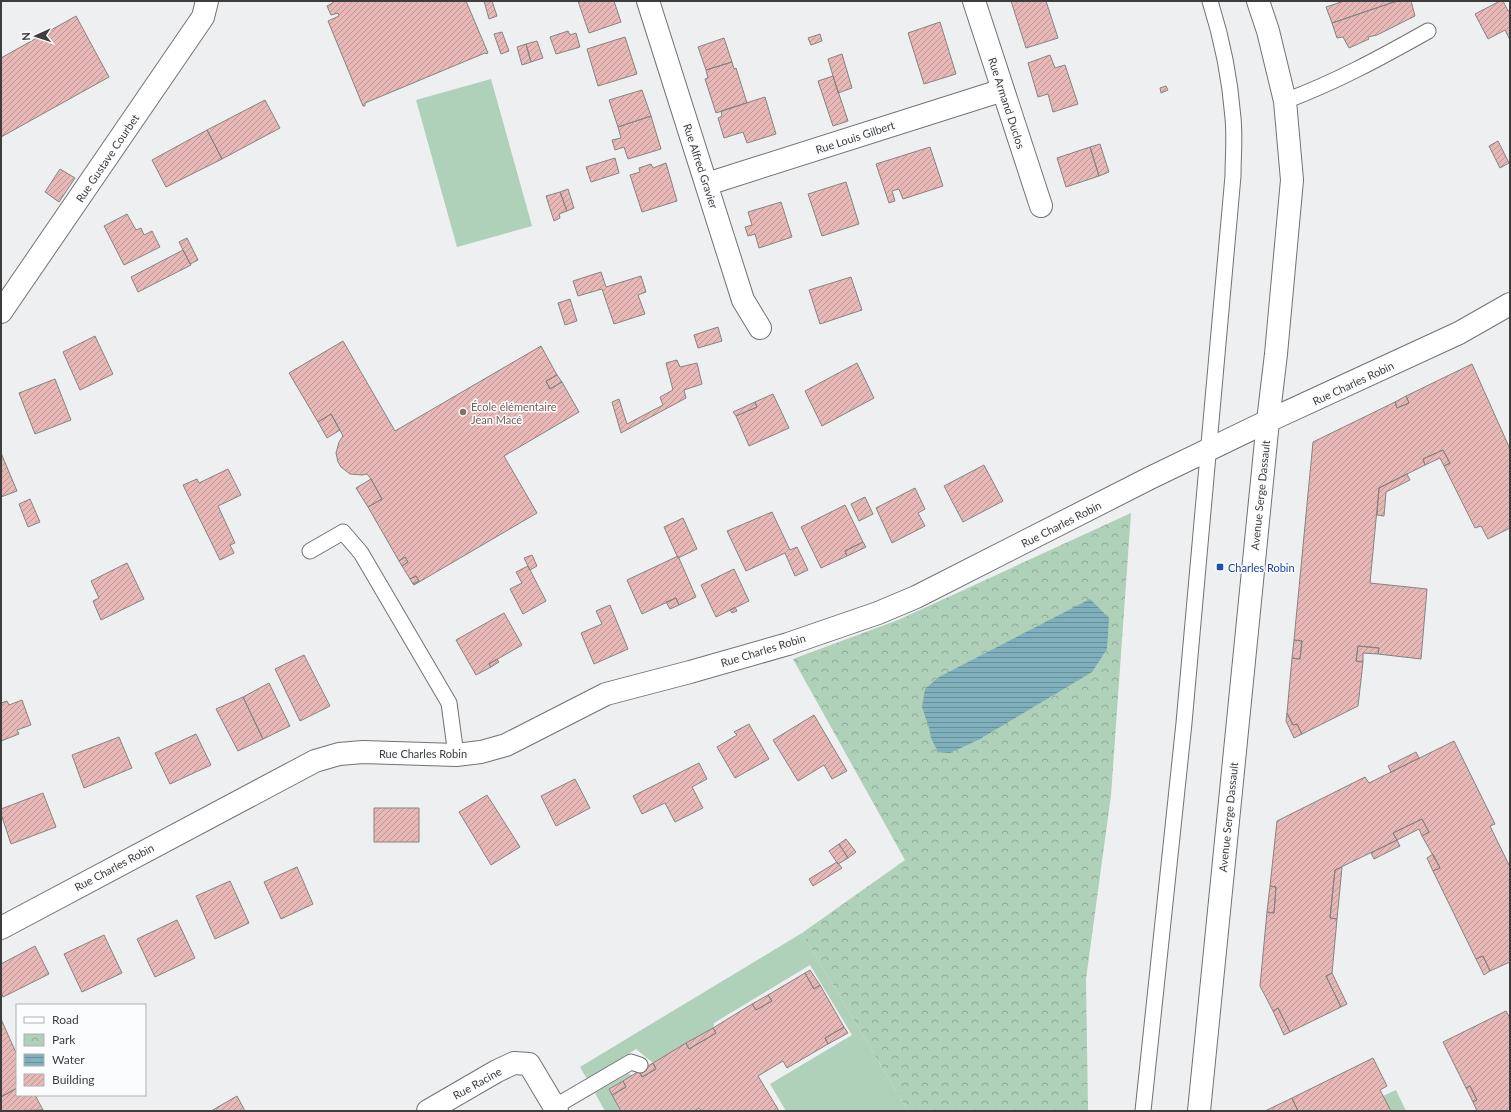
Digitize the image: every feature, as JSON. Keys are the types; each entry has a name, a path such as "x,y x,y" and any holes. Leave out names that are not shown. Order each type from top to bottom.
{"street":[{"name":"Rue Gustave Courbet","path":"1,312 203,17 207,1"},
{"name":"Rue Alfred Gravier","path":"648,1 743,300 760,328"},
{"name":"Rue Armand Duclos","path":"974,1 1041,206"},
{"name":"Avenue Serge Dassault","path":"1199,1111 1276,354 1292,180 1285,102 1268,31 1258,1"},
{"name":"Rue Louis Gilbert","path":"707,184 1003,90"},
{"name":"Rue Charles Robin","path":"1,928 315,761 339,754 363,752 456,755 482,752 506,745 606,694 788,644 878,613 916,597 1150,478 1459,333 1510,304"},
{"name":"Rue Racine","path":"428,1111 497,1071 514,1063 529,1064 555,1109"}],"lane":[{"path":"1143,1111 1184,723 1233,176 1233,119 1228,71 1217,23 1210,1"},
{"path":"1285,102 1321,88 1428,31"},
{"path":"310,551 343,532 361,553 449,703 456,755"},
{"path":"555,1109 631,1062 640,1065"}],"green space":[{"path":"491,79 532,226 457,247 416,100"},
{"path":"1131,513 1111,795 1086,979 1088,1111 908,1111 802,933 905,860 793,659 898,620"},
{"path":"802,933 908,1111 786,1111 770,1084 852,1035 810,965 714,1023 713,1028 653,1063 636,1049 587,1079 580,1067"},
{"path":"628,1074 633,1075 609,1089 621,1111 605,1111 595,1093"},
{"path":"1396,1090 1406,1111 1391,1111 1383,1096"}],"water":[{"path":"1090,599 1109,618 1107,649 1092,672 980,739 950,753 938,752 931,738 922,707 925,689 939,677"}],"building":[{"path":"332,1 466,1 488,53 365,103 365,106 363,106 328,21 339,16 338,13 331,15 327,6 333,3"},
{"path":"484,1 492,1 497,16 489,19"},
{"path":"578,1 614,1 621,22 589,33"},
{"path":"1011,1 1046,1 1058,38 1026,48"},
{"path":"1344,1 1397,1 1332,23 1326,7"},
{"path":"1397,1 1411,1 1415,16 1377,35 1368,37 1369,39 1349,48 1343,37 1337,38 1332,23"},
{"path":"1500,1 1503,1 1508,11 1510,10 1510,40 1505,30 1488,39 1475,14"},
{"path":"76,16 109,77 1,137 1,58"},
{"path":"940,22 956,74 924,84 908,33"},
{"path":"568,31 570,35 576,33 580,47 556,54 550,37"},
{"path":"502,32 509,51 501,54 494,34"},
{"path":"820,34 822,41 811,45 808,38"},
{"path":"625,37 637,74 598,86 587,49"},
{"path":"724,38 732,62 706,70 698,47"},
{"path":"537,41 543,58 531,62 526,44"},
{"path":"526,44 531,62 522,65 517,47"},
{"path":"842,54 852,88 838,93 828,59"},
{"path":"1050,55 1055,68 1065,65 1078,104 1053,112 1048,94 1038,97 1028,63"},
{"path":"732,62 734,69 736,68 747,103 716,113 705,79 708,78 706,70"},
{"path":"833,76 848,121 833,126 818,81"},
{"path":"1166,86 1168,90 1161,93 1160,88"},
{"path":"642,90 651,116 618,127 609,100"},
{"path":"765,97 776,134 747,143 743,132 724,138 718,118 722,116 721,111"},
{"path":"265,100 280,128 222,159 207,130"},
{"path":"651,116 661,149 628,159 624,147 615,150 612,140 621,138 618,127"},
{"path":"207,130 222,159 166,187 152,160"},
{"path":"1498,141 1509,163 1500,168 1489,146"},
{"path":"1100,144 1109,172 1099,176 1090,147"},
{"path":"930,147 943,186 903,199 899,189 892,191 895,201 889,203 876,164"},
{"path":"1090,147 1099,176 1066,187 1057,158"},
{"path":"615,158 619,173 591,182 586,167"},
{"path":"666,163 677,201 642,212 630,175 640,172 639,168 651,164 653,168"},
{"path":"60,169 75,178 59,202 45,192"},
{"path":"846,182 859,224 822,236 808,194"},
{"path":"568,189 574,208 567,211 560,192"},
{"path":"560,192 567,211 559,214 560,218 554,221 546,196"},
{"path":"781,202 792,237 759,248 755,234 748,236 745,227 752,225 748,212"},
{"path":"127,214 136,230 141,228 144,235 152,231 160,247 124,265 104,226"},
{"path":"187,238 198,260 190,264 179,242"},
{"path":"183,250 191,265 138,292 131,277"},
{"path":"601,272 606,287 641,276 646,292 638,295 645,314 614,324 602,289 578,296 573,281"},
{"path":"851,277 862,310 820,324 809,290"},
{"path":"570,299 577,321 565,325 558,303"},
{"path":"718,327 722,341 698,348 694,335"},
{"path":"95,336 113,374 80,390 63,352"},
{"path":"343,341 395,431 541,346 557,375 546,381 550,389 562,382 579,412 504,456 537,513 414,585 413,584 419,581 416,576 410,579 402,566 408,562 405,557 399,561 368,507 382,499 371,479 367,474 350,474 341,467 336,453 339,442 343,436 331,414 318,422 289,373"},
{"path":"677,360 680,367 697,363 702,384 684,390 686,398 621,433 612,402 619,399 627,424 663,405 660,397 673,390 666,363"},
{"path":"857,363 874,398 822,426 805,391"},
{"path":"1472,364 1510,449 1510,528 1488,539 1481,526 1475,528 1444,466 1450,463 1443,450 1423,459 1425,465 1379,488 1370,583 1427,589 1421,659 1378,654 1379,648 1358,646 1356,661 1363,662 1358,706 1302,734 1297,724 1293,725 1287,713 1292,658 1300,659 1302,641 1294,640 1313,442 1395,402 1397,408 1409,403 1406,396"},
{"path":"557,375 562,382 550,389 546,381"},
{"path":"55,379 71,420 35,434 19,393"},
{"path":"773,394 789,428 749,446 736,416 757,407 755,402"},
{"path":"1406,396 1409,403 1397,408 1395,402"},
{"path":"755,402 757,407 736,416 733,412"},
{"path":"331,414 340,430 327,438 318,422"},
{"path":"1443,450 1450,463 1444,466 1440,458 1425,465 1423,459"},
{"path":"1,453 17,491 1,497"},
{"path":"984,465 1003,501 963,522 944,486"},
{"path":"228,469 241,495 218,506 235,543 230,545 234,553 220,560 183,485 197,479 199,483"},
{"path":"1407,474 1410,480 1386,492 1384,516 1377,515 1379,488"},
{"path":"371,479 382,499 368,507 356,488"},
{"path":"915,488 925,509 918,513 925,526 892,543 876,508"},
{"path":"865,497 873,514 859,521 851,504"},
{"path":"30,499 40,522 28,527 19,504"},
{"path":"845,505 863,542 845,551 847,556 821,568 801,527"},
{"path":"772,512 790,550 797,547 808,570 795,576 785,553 746,571 727,531"},
{"path":"683,518 697,549 678,558 664,527"},
{"path":"863,542 866,547 847,556 845,551"},
{"path":"532,555 537,566 530,570 524,558"},
{"path":"678,556 696,597 679,605 676,598 642,614 627,580"},
{"path":"405,557 408,562 402,566 399,561"},
{"path":"127,563 144,599 101,620 93,601 99,598 91,581"},
{"path":"528,566 546,601 523,614 510,589 522,583 516,572"},
{"path":"734,569 749,601 716,617 701,585"},
{"path":"416,576 419,581 413,584 410,579"},
{"path":"676,598 679,605 670,609 666,602"},
{"path":"610,605 628,649 594,664 581,633 602,624 596,611"},
{"path":"735,607 737,611 732,613 730,610"},
{"path":"504,613 522,645 489,664 491,667 476,675 456,640"},
{"path":"1294,640 1302,641 1300,659 1292,658"},
{"path":"1358,646 1379,648 1378,654 1363,653 1363,662 1356,661"},
{"path":"304,655 330,706 300,721 275,669"},
{"path":"497,659 499,662 491,667 489,664"},
{"path":"269,683 290,726 263,739 243,697"},
{"path":"243,697 263,739 238,751 216,709"},
{"path":"22,700 31,725 17,730 19,734 1,741 1,703 7,701 9,705"},
{"path":"1287,713 1293,725 1297,724 1302,734 1294,738 1286,721"},
{"path":"814,715 847,771 832,779 824,765 798,781 773,740"},
{"path":"749,724 769,759 735,778 717,747 737,735 734,732"},
{"path":"196,734 211,765 170,784 155,753"},
{"path":"119,737 132,768 84,788 72,755"},
{"path":"1454,741 1495,824 1490,826 1510,867 1510,962 1490,971 1483,956 1476,959 1433,871 1440,868 1422,836 1429,832 1422,819 1393,833 1397,840 1335,870 1330,918 1337,919 1332,973 1326,976 1341,1007 1290,1032 1278,1008 1273,1011 1260,986 1267,912 1274,913 1276,887 1270,886 1277,821 1365,777 1369,783"},
{"path":"1416,752 1419,758 1391,772 1388,766"},
{"path":"699,763 707,779 692,787 703,808 675,822 665,803 642,814 633,796"},
{"path":"575,779 590,808 556,826 541,796"},
{"path":"43,793 56,827 11,844 1,814 1,809"},
{"path":"487,795 520,847 491,865 459,812"},
{"path":"374,808 419,808 419,842 374,842"},
{"path":"1422,819 1429,832 1422,836 1419,829 1397,840 1393,833"},
{"path":"846,839 856,852 848,858 839,844"},
{"path":"1397,840 1400,846 1374,859 1371,853"},
{"path":"839,844 848,858 838,864 829,851"},
{"path":"1433,854 1440,868 1433,871 1427,858"},
{"path":"837,862 842,868 813,886 809,879"},
{"path":"297,867 313,904 281,919 264,882"},
{"path":"1342,867 1337,919 1330,918 1335,870"},
{"path":"230,881 249,923 215,939 196,896"},
{"path":"1270,886 1276,887 1274,913 1267,912"},
{"path":"177,920 195,958 155,977 137,939"},
{"path":"104,935 122,973 82,992 64,954"},
{"path":"35,946 49,974 3,997 1,992 1,964"},
{"path":"1483,956 1490,971 1484,975 1476,959"},
{"path":"810,970 820,985 814,989 805,973"},
{"path":"805,973 814,989 820,985 844,1027 825,1038 828,1044 787,1068 783,1061 758,1076 779,1111 701,1111 699,1108 694,1111 621,1111 612,1095 626,1087 623,1081 639,1071 642,1077 656,1069 653,1063 686,1043 689,1049 716,1033 713,1028 752,1004 756,1010 772,1001 768,995"},
{"path":"1332,973 1347,1004 1341,1007 1326,976"},
{"path":"768,995 772,1001 756,1010 752,1004"},
{"path":"1278,1008 1290,1032 1284,1035 1273,1011"},
{"path":"1506,1011 1510,1018 1510,1111 1477,1111 1473,1102 1477,1100 1470,1086 1466,1088 1443,1042"},
{"path":"1,1019 16,1053 16,1089 1,1097"},
{"path":"844,1027 848,1033 828,1044 825,1038"},
{"path":"713,1028 716,1033 689,1049 686,1043"},
{"path":"1373,1058 1387,1086 1380,1090 1391,1111 1298,1111 1292,1098"},
{"path":"653,1063 656,1069 642,1077 639,1071"},
{"path":"623,1081 626,1087 612,1095 609,1089"},
{"path":"1470,1086 1477,1100 1473,1102 1466,1088"},
{"path":"16,1089 16,1096 36,1096 43,1110 1,1111 1,1097"},
{"path":"237,1096 245,1111 211,1111"},
{"path":"1292,1098 1298,1111 1265,1111"}],"place":[{"name":"École élémentaire Jean Macé","path":"463,412"},
{"name":"Charles Robin","path":"1220,567"}]}
